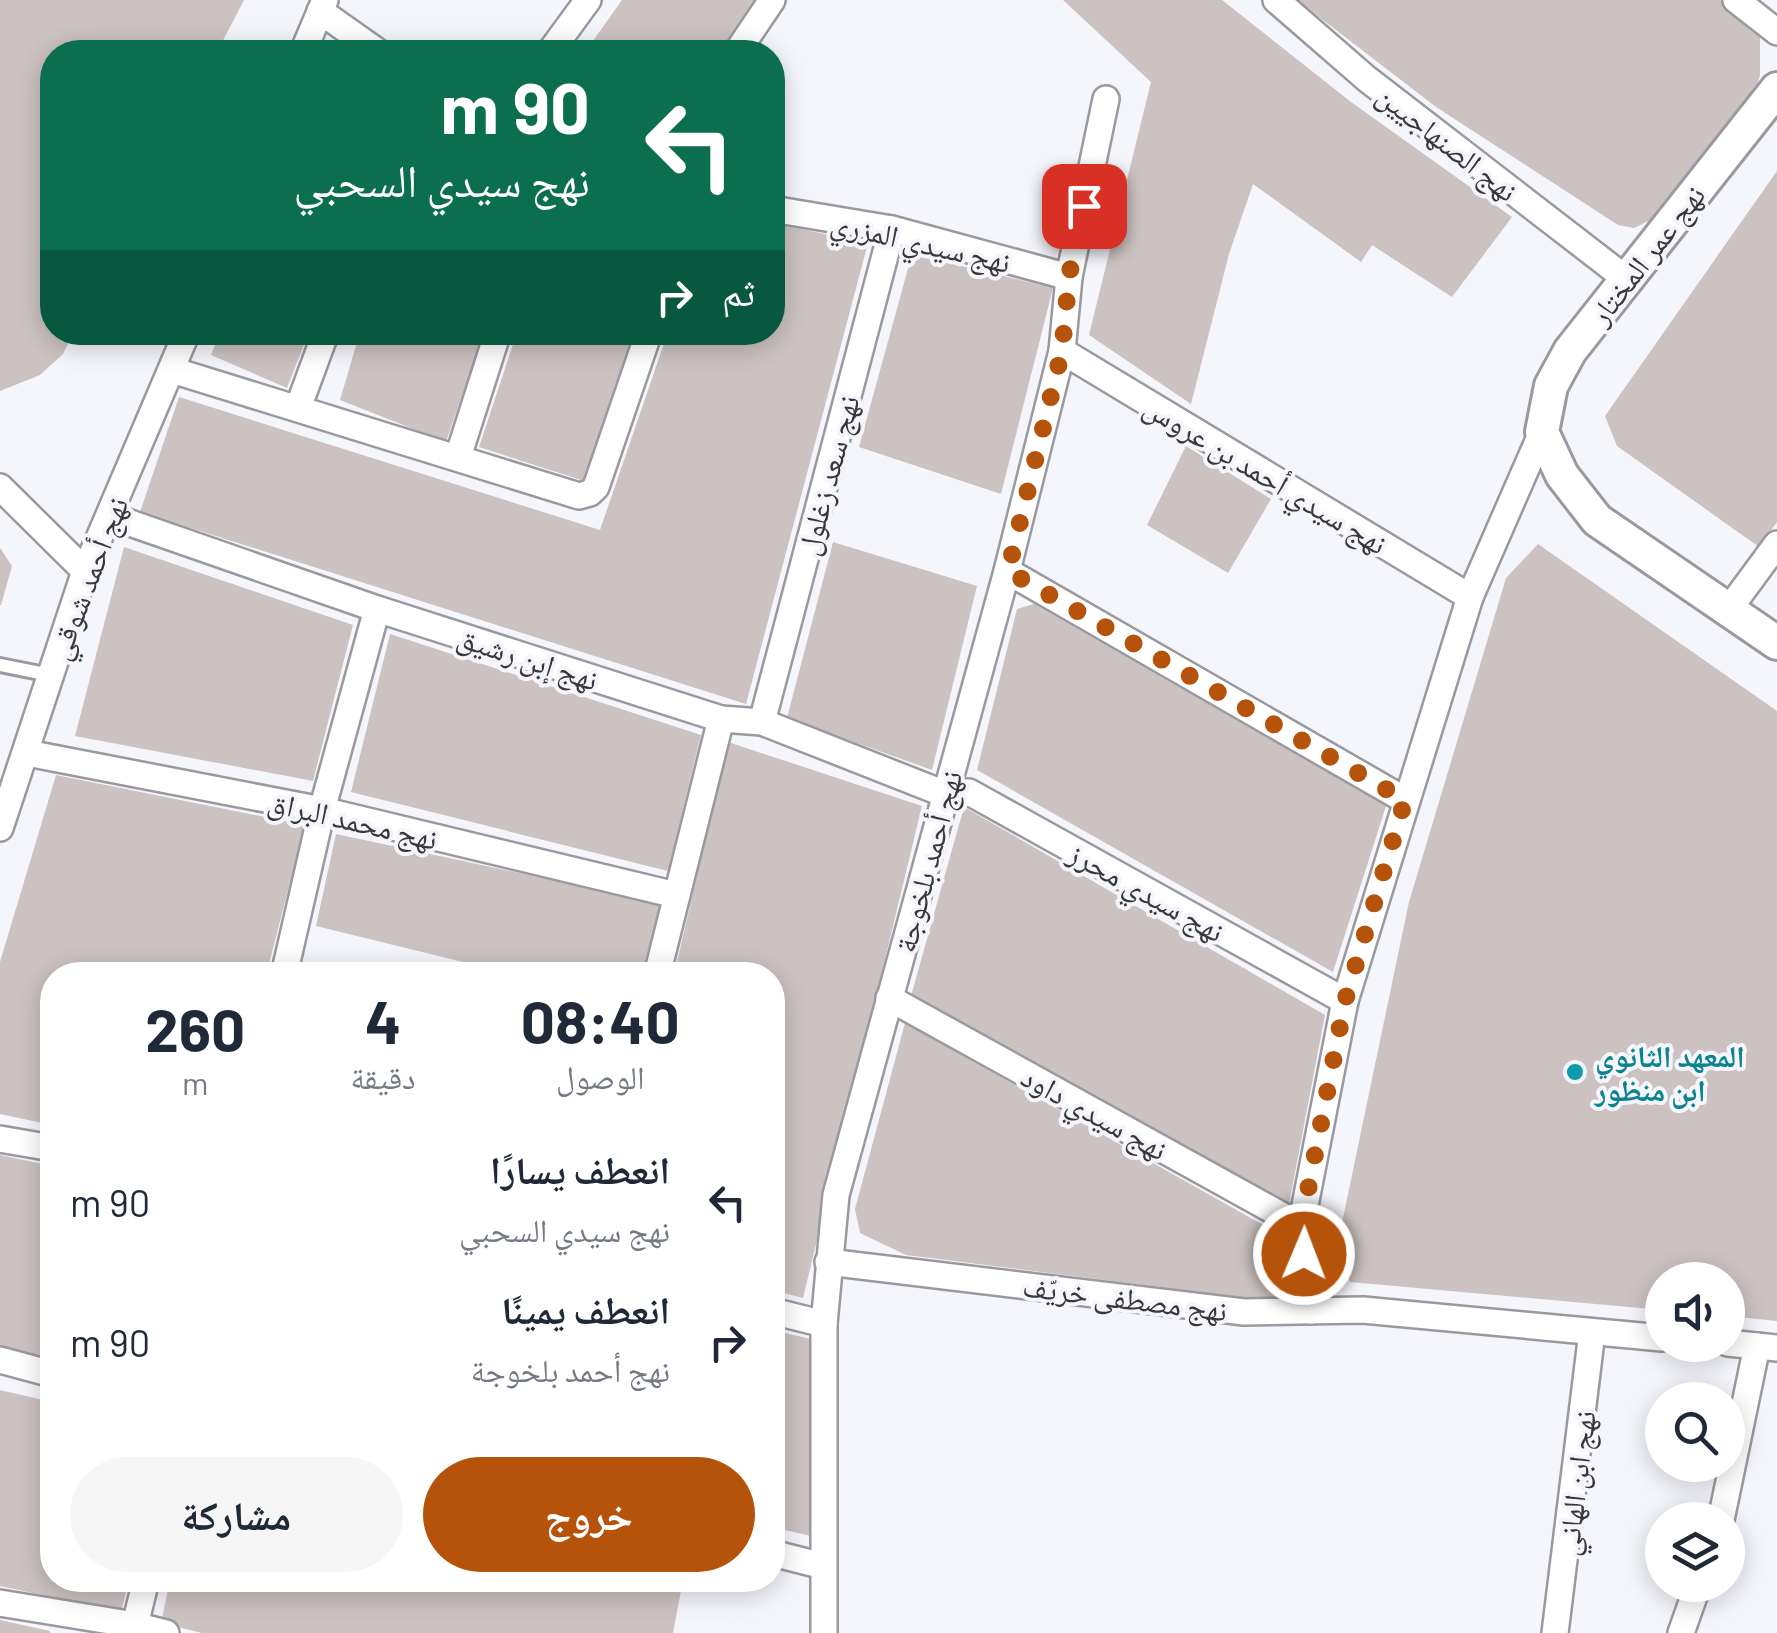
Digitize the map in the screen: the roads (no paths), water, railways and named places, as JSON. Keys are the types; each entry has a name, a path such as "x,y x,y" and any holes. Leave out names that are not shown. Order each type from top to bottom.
{"street":[{"path":"559,40 588,0"},
{"path":"745,40 772,0"},
{"name":"نهج الصنهاجيين","path":"1276,0 1367,79 1625,278"},
{"path":"1736,0 1777,32"},
{"path":"308,40 322,6 363,40"},
{"name":"نهج عمر المختار","path":"1542,432 1551,386 1564,362 1625,278 1777,89"},
{"name":"نهج أحمد بلخوجة","path":"824,1633 824,1324 836,1195 1008,571 1062,351 1069,276 1106,99"},
{"name":"نهج سيدي المزري","path":"785,210 892,229 1069,276"},
{"name":"نهج سعد زغلول","path":"762,722 892,229"},
{"name":"نهج أحمد شوقي","path":"0,828 85,571 182,345"},
{"path":"298,408 321,345"},
{"path":"458,457 494,345"},
{"path":"172,370 579,496 596,487 645,345"},
{"name":"نهج سيدي أحمد بن عروس","path":"1062,351 1470,597"},
{"path":"1311,1311 1301,1226 1345,1001 1470,597 1542,432"},
{"path":"1542,432 1562,476 1596,520 1777,643"},
{"path":"0,487 85,571"},
{"name":"نهج إبن رشيق","path":"110,516 378,609 720,719 762,722 946,794"},
{"path":"1729,608 1777,544"},
{"path":"1008,571 1405,800"},
{"path":"287,962 322,810 378,609"},
{"path":"660,962 720,719"},
{"name":"نهج محمد البراق","path":"27,752 322,810 676,895"},
{"name":"نهج سيدي محرز","path":"946,794 970,792 1345,1001"},
{"name":"نهج سيدي داود","path":"889,998 1301,1226"},
{"path":"0,1138 40,1146"},
{"name":"نهج مصطفى خريّف","path":"828,1262 1244,1312 1363,1310 1645,1337"},
{"path":"785,1314 824,1324"},
{"name":"نهج ابن الهاني","path":"1555,1633 1592,1332"},
{"path":"1727,1502 1767,1347"},
{"path":"0,1360 40,1371"},
{"path":"785,1556 823,1566"},
{"path":"134,1625 143,1592"},
{"path":"1681,1633 1692,1602"},
{"path":"0,1603 166,1633"}],"lane":[{"path":"0,665 50,676"}],"place":[{"name":"المعهد الثانوي ابن منظور","path":"1575,1072"}]}
